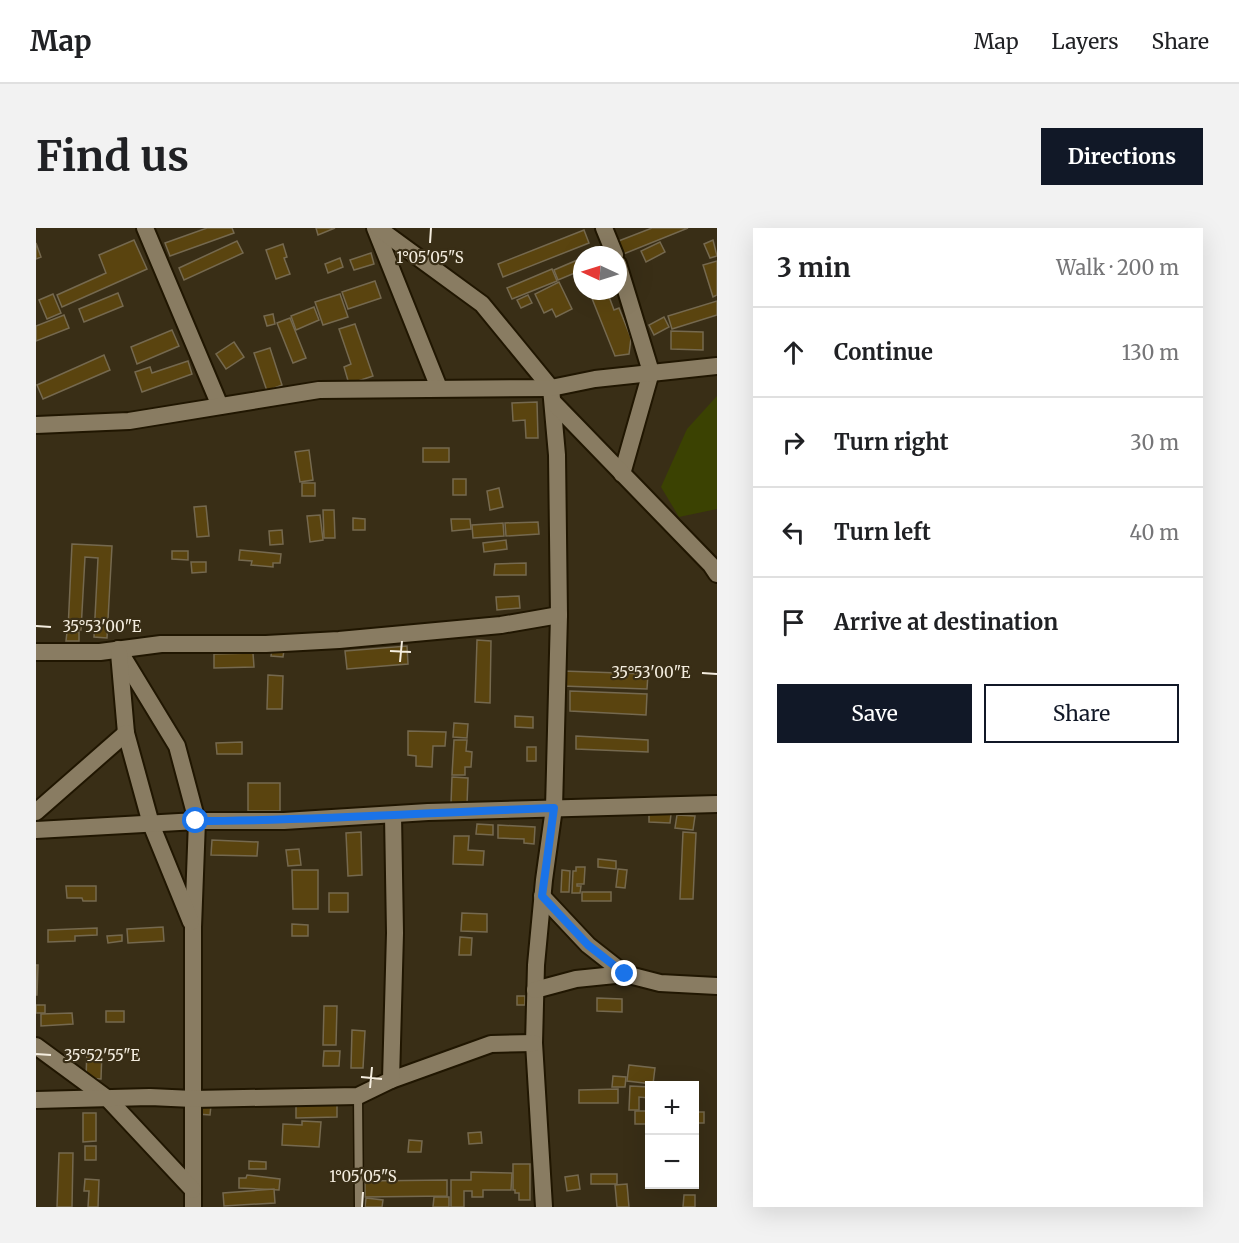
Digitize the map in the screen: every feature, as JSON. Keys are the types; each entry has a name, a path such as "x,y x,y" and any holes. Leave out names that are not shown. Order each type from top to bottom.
{"street":[{"path":"145,228 220,406"},
{"path":"376,228 439,388"},
{"path":"376,228 482,304 552,395 622,474 717,574"},
{"path":"604,228 611,246"},
{"path":"622,474 651,372 627,293"},
{"path":"36,425 129,421 319,390 439,388 552,395 595,379 717,366"},
{"path":"544,1207 534,1042 535,990 542,896 554,808 559,615 557,455 552,395"},
{"path":"36,652 100,652 161,644 266,644 339,640 501,625 559,615"},
{"path":"118,650 126,733 151,824 193,927"},
{"path":"118,650 177,746 196,821 193,927 193,1199"},
{"path":"36,812 126,733"},
{"path":"36,830 196,821 284,821 554,808 717,804"},
{"path":"391,1080 395,933 393,815"},
{"path":"542,896 588,945 625,974"},
{"path":"535,990 576,978 625,974 660,982 717,987"},
{"path":"36,1100 358,1096 391,1080 491,1044 534,1042"},
{"path":"36,1046 108,1099 193,1199"}],"lane":[{"path":"358,1096 359,1207"}],"green space":[{"path":"717,396 717,509 679,517 661,487 687,429"}],"building":[{"path":"207,228 232,228 234,233 170,256 165,243"},
{"path":"316,228 335,228 318,235"},
{"path":"652,228 688,228 627,253 627,246 618,246 616,242"},
{"path":"584,230 589,243 573,246 573,249 503,277 498,264"},
{"path":"134,240 147,269 62,307 57,295 106,273 99,255"},
{"path":"713,240 717,256 710,258 704,244"},
{"path":"237,241 243,253 184,280 179,268"},
{"path":"660,242 665,252 646,262 641,251"},
{"path":"36,243 41,257 36,259"},
{"path":"283,244 287,257 284,258 290,274 276,279 266,250"},
{"path":"371,253 374,264 354,270 350,260"},
{"path":"340,258 343,267 328,273 325,264"},
{"path":"717,261 717,295 713,297 703,265"},
{"path":"573,262 573,274 558,280 554,270"},
{"path":"552,269 557,281 512,299 507,288"},
{"path":"375,281 381,298 348,309 342,292"},
{"path":"559,282 572,309 556,317 552,309 544,313 535,294"},
{"path":"118,293 123,306 84,322 79,309"},
{"path":"53,294 61,313 47,319 39,300"},
{"path":"340,294 348,317 323,325 315,302"},
{"path":"528,295 532,303 521,308 517,300"},
{"path":"593,300 610,300 614,310 619,308 631,338 629,354 615,356"},
{"path":"717,301 717,315 672,329 668,316"},
{"path":"314,307 319,320 296,330 291,316"},
{"path":"273,314 275,324 267,326 264,316"},
{"path":"64,315 69,328 36,341 36,326"},
{"path":"664,317 669,327 654,335 649,325"},
{"path":"290,318 306,358 293,363 277,323"},
{"path":"355,324 373,376 349,384 344,367 351,364 339,329"},
{"path":"172,330 179,346 137,364 131,347"},
{"path":"671,331 703,332 703,350 671,349"},
{"path":"234,342 244,357 226,369 216,354"},
{"path":"270,348 282,385 267,391 254,353"},
{"path":"104,355 110,370 43,399 37,385"},
{"path":"188,361 192,374 142,392 135,372 150,367 152,373"},
{"path":"537,402 538,438 526,438 525,420 513,421 512,403"},
{"path":"423,448 449,448 449,462 423,462"},
{"path":"309,450 313,480 300,482 295,452"},
{"path":"453,479 466,479 466,495 453,495"},
{"path":"302,483 315,483 315,496 302,496"},
{"path":"499,488 503,507 490,510 487,491"},
{"path":"206,506 209,536 197,537 194,507"},
{"path":"323,510 334,510 335,538 324,538"},
{"path":"320,515 323,540 310,542 307,516"},
{"path":"353,518 365,519 365,530 353,530"},
{"path":"451,519 470,519 471,529 452,531"},
{"path":"538,522 539,534 506,536 505,523"},
{"path":"503,523 504,536 473,538 472,525"},
{"path":"282,530 283,544 270,545 269,531"},
{"path":"506,540 507,549 484,552 483,543"},
{"path":"72,544 112,546 107,638 94,637 98,558 85,557 81,630 68,630"},
{"path":"240,550 281,554 280,563 273,563 273,567 251,565 252,561 239,560"},
{"path":"172,551 188,551 188,560 172,559"},
{"path":"191,562 206,562 206,572 192,573"},
{"path":"526,563 526,575 494,575 495,564"},
{"path":"519,596 520,608 497,610 496,597"},
{"path":"67,632 79,632 79,641 66,641"},
{"path":"477,640 491,641 490,703 475,702"},
{"path":"407,646 408,664 347,669 345,651"},
{"path":"272,649 284,650 283,657 271,656"},
{"path":"253,653 254,667 214,668 214,654"},
{"path":"563,671 648,674 647,689 562,686"},
{"path":"268,675 283,676 282,709 267,709"},
{"path":"570,691 647,694 646,715 570,711"},
{"path":"515,716 533,717 533,728 515,727"},
{"path":"454,723 468,724 467,738 453,737"},
{"path":"408,731 446,732 445,746 433,746 432,767 416,766 416,756 408,755"},
{"path":"576,736 648,740 648,752 576,749"},
{"path":"454,740 467,740 466,751 472,752 471,767 465,767 465,775 452,775"},
{"path":"242,742 242,754 217,754 216,743"},
{"path":"527,747 536,747 536,761 527,761"},
{"path":"452,777 468,778 467,805 451,804"},
{"path":"248,783 280,783 280,811 248,811"},
{"path":"649,812 671,814 670,823 649,822"},
{"path":"677,815 695,816 693,830 675,828"},
{"path":"477,824 493,825 493,835 476,834"},
{"path":"498,825 535,827 534,844 524,843 524,839 498,838"},
{"path":"361,832 362,875 348,876 346,833"},
{"path":"683,832 696,833 693,899 680,899"},
{"path":"454,836 469,836 468,850 484,851 483,865 453,864"},
{"path":"212,840 258,842 257,856 211,855"},
{"path":"299,849 301,865 288,866 286,850"},
{"path":"598,859 616,861 616,869 598,867"},
{"path":"576,867 585,867 584,884 577,884 581,886 580,893 572,893 573,871 576,871"},
{"path":"618,869 627,870 625,888 616,887"},
{"path":"292,870 318,870 318,909 293,909"},
{"path":"562,870 570,871 569,892 561,892"},
{"path":"66,886 96,886 96,901 67,898"},
{"path":"582,892 611,892 611,901 582,901"},
{"path":"329,893 348,893 348,912 329,912"},
{"path":"462,913 487,914 487,932 461,931"},
{"path":"292,924 308,925 308,936 292,936"},
{"path":"163,927 164,941 128,943 127,929"},
{"path":"97,928 97,935 75,936 75,941 48,942 48,930"},
{"path":"122,935 122,941 108,943 107,936"},
{"path":"460,937 472,938 471,955 459,955"},
{"path":"36,965 38,965 37,995 36,995"},
{"path":"517,996 525,996 525,1005 517,1005"},
{"path":"597,998 622,999 622,1012 597,1011"},
{"path":"36,1005 45,1005 45,1013 36,1013"},
{"path":"324,1006 337,1006 336,1045 323,1045"},
{"path":"106,1011 124,1011 124,1022 106,1022"},
{"path":"72,1013 73,1024 41,1026 41,1014"},
{"path":"352,1030 365,1031 363,1068 351,1068"},
{"path":"87,1049 102,1050 101,1079 86,1078"},
{"path":"324,1051 340,1051 339,1066 323,1066"},
{"path":"629,1065 655,1068 653,1081 645,1081 645,1083 627,1081"},
{"path":"613,1076 626,1077 625,1087 612,1087"},
{"path":"630,1086 645,1087 645,1098 639,1097 639,1110 629,1110"},
{"path":"618,1089 618,1103 579,1103 579,1090"},
{"path":"337,1104 337,1117 296,1118 296,1105"},
{"path":"198,1105 211,1105 210,1115 197,1114"},
{"path":"635,1111 645,1111 645,1124 635,1124"},
{"path":"699,1112 704,1112 704,1123 699,1123"},
{"path":"83,1113 96,1113 96,1141 83,1142"},
{"path":"302,1121 321,1122 319,1147 282,1145 283,1124 302,1125"},
{"path":"481,1132 482,1143 469,1144 468,1133"},
{"path":"409,1140 422,1141 421,1152 408,1152"},
{"path":"85,1146 96,1146 96,1160 85,1160"},
{"path":"59,1153 73,1153 72,1207 57,1207"},
{"path":"249,1161 266,1162 266,1169 249,1169"},
{"path":"513,1164 530,1164 530,1200 519,1200 519,1193 513,1190"},
{"path":"471,1172 512,1173 511,1190 483,1190 483,1197 472,1197 472,1191 464,1191 464,1207 451,1207 451,1180 471,1180"},
{"path":"591,1174 617,1174 617,1184 591,1184"},
{"path":"247,1175 280,1179 279,1190 239,1188 239,1178 246,1178"},
{"path":"578,1175 580,1189 567,1191 565,1177"},
{"path":"85,1179 99,1180 98,1207 88,1207 89,1191 84,1191"},
{"path":"447,1180 447,1196 365,1197 365,1181"},
{"path":"627,1184 629,1207 617,1207 615,1185"},
{"path":"274,1189 275,1203 224,1206 223,1193"},
{"path":"684,1195 695,1195 695,1207 683,1207"},
{"path":"434,1197 449,1197 449,1207 433,1207"},
{"path":"366,1198 383,1200 382,1207 365,1207"}],"route":[{"path":"196,821 284,821 428,812 554,808 542,896 588,945 625,974"}]}
